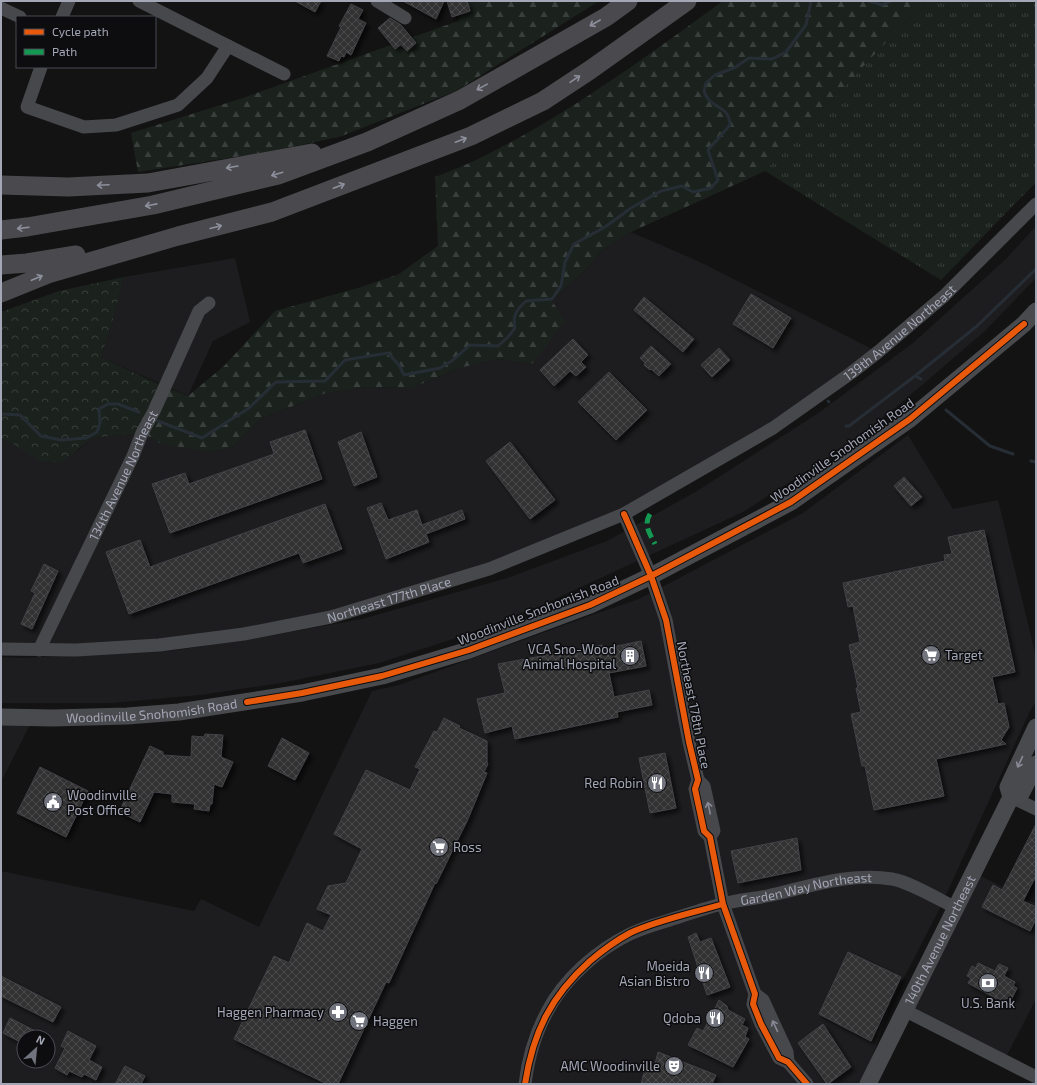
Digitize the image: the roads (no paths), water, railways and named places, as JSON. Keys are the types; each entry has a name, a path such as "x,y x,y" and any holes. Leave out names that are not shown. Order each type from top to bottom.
{"highway":[{"path":"1,230 27,227 153,205 278,175 366,142 460,100 606,17 628,1"},
{"path":"1,293 48,274 178,236 272,212 470,136 543,101 687,1"},
{"path":"1,185 68,187 148,183 366,142"},
{"path":"1,265 27,263 178,236"}],"main road":[{"name":"Woodinville Snohomish Road","path":"1,717 97,717 178,712 332,687 382,676 468,650 590,605 652,576 797,498 910,419 1024,324 1036,311"},
{"name":"140th Avenue Northeast","path":"868,1084 1011,797 1008,787 1036,727"},
{"name":"140th Avenue Northeast","path":"1011,797 1021,794 1036,764"}],"street":[{"path":"62,16 69,1"},
{"path":"139,1 284,74"},
{"path":"377,1 405,18"},
{"path":"1,8 18,16"},
{"path":"41,68 27,107 84,127 116,125 178,105 207,78 228,46"},
{"name":"139th Avenue Northeast","path":"747,442 773,428 878,352 944,296 1036,204"},
{"name":"134th Avenue Northeast","path":"39,650 127,469 142,433 154,411 199,311 209,303"},
{"name":"Northeast 177th Place","path":"1,649 39,650 159,645 244,634 330,618 489,569 624,514 747,442"},
{"name":"Northeast 178th Place","path":"624,514 652,576 666,620 686,727 698,780 695,789 704,831 710,837 723,904 754,994 753,1004 761,1024 779,1058 788,1062 806,1084"},
{"path":"1011,797 1036,809"},
{"name":"Garden Way Northeast","path":"525,1084 534,1043 547,1012 562,989 578,971 605,948 630,933 723,904 766,896 831,880 866,876 893,879 914,887 956,908"},
{"path":"904,1010 1036,1077"}],"waterway":[{"path":"158,421 202,438 249,408 276,382 325,381 345,360 388,353 399,365 404,375 440,368 453,360 470,345 498,346 515,328 514,320 516,313 526,301 552,299 561,286 565,262 574,244 605,227 631,208 661,191 682,186 693,192 711,188 718,180 708,150 730,125 726,112 707,97 704,91 706,83 715,75 734,68 749,58 772,59 786,52 806,25 811,1"},
{"path":"869,1 882,5 891,1"},
{"path":"915,376 977,326 1036,269"},
{"path":"846,426 849,426 915,376 921,379"},
{"path":"1,414 20,415 41,436 61,440 86,438 97,432 100,423 99,409 108,404 118,404 139,412"},
{"path":"946,410 990,446 1013,454"},
{"path":"1031,461 1036,462"}],"place":[{"name":"Target","path":"931,655"},
{"name":"VCA Sno-Wood Animal Hospital","path":"630,656"},
{"name":"Red Robin","path":"657,783"},
{"name":"Woodinville Post Office","path":"53,802"},
{"name":"Ross","path":"439,847"},
{"name":"Moeida Asian Bistro","path":"704,973"},
{"name":"U.S. Bank","path":"988,983"},
{"name":"Haggen Pharmacy","path":"338,1012"},
{"name":"Qdoba","path":"715,1018"},
{"name":"Haggen","path":"359,1021"},
{"name":"AMC Woodinville","path":"674,1066"}]}
